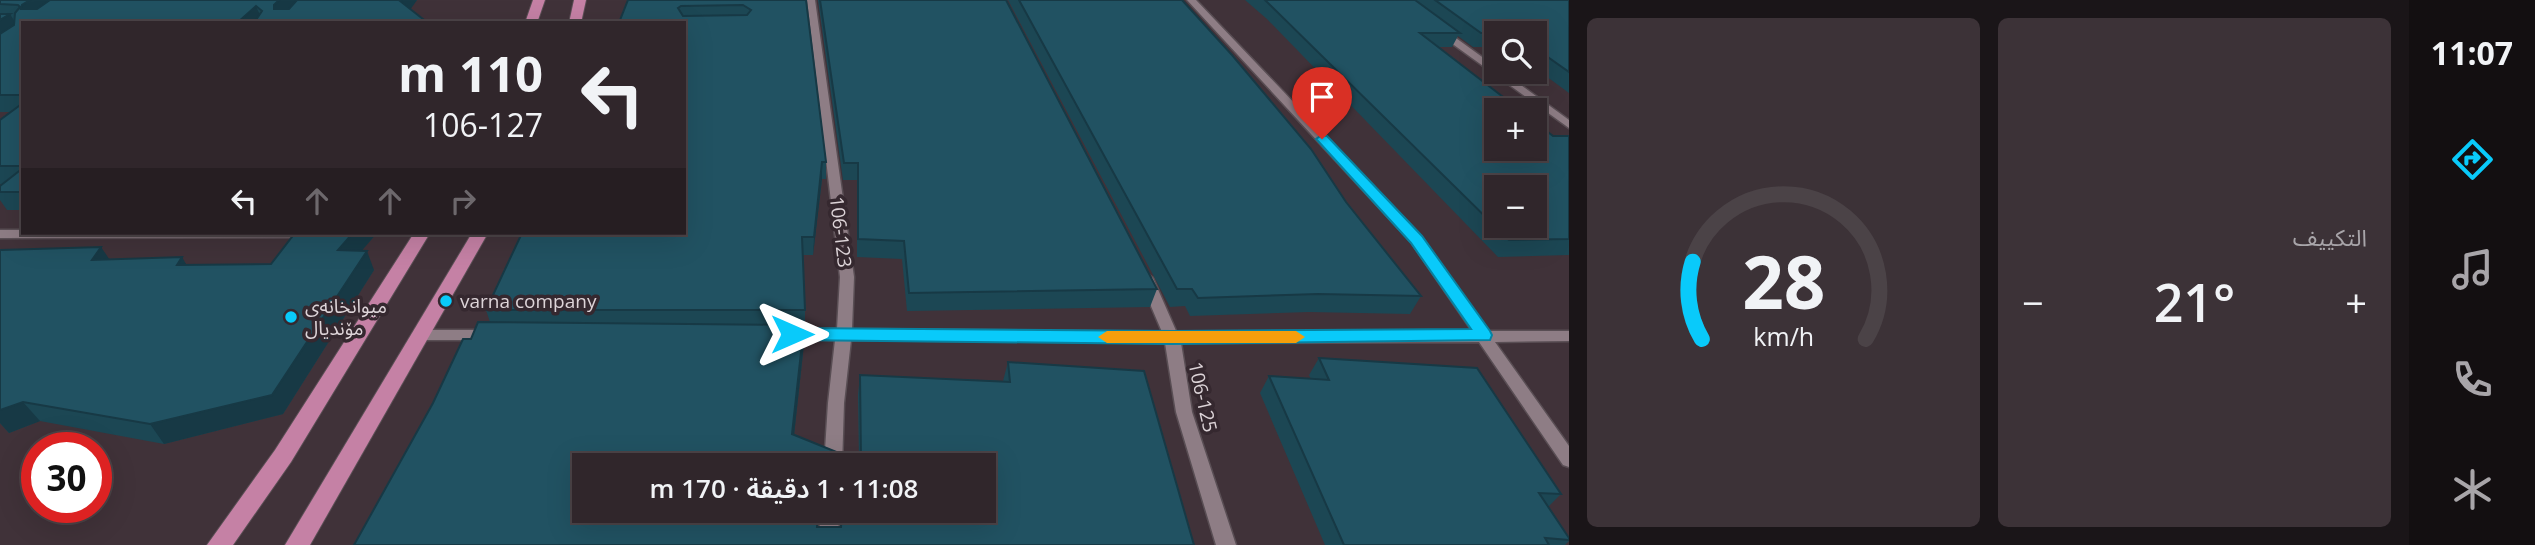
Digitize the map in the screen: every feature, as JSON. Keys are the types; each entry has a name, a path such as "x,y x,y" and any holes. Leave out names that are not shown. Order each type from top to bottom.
{"main road":[{"path":"532,21 539,0"},
{"path":"575,21 580,0"},
{"path":"219,545 283,456 421,235"},
{"path":"297,545 460,273 479,235"}],"street":[{"name":"106-123","path":"811,0 847,277 845,334 833,453"},
{"path":"1191,0 1416,239 1569,460"},
{"path":"1431,24 1484,63"},
{"path":"1513,84 1569,125"},
{"path":"0,233 21,233"},
{"name":"106-125","path":"1140,266 1172,338 1184,412 1226,545"},
{"path":"777,334 1172,338 1569,336"},
{"path":"423,335 504,335"},
{"path":"828,545 829,523"}],"building":[{"path":"0,0 30,0 22,5 21,9 37,9 50,0 279,0 274,9 289,9 297,0 401,0 425,21 255,21 262,11 256,6 239,21 21,21 21,95 0,95 0,34 14,25 15,13 20,7 0,4"},
{"path":"628,0 806,0 826,162 822,162 814,237 802,237 805,310 486,310 521,235 686,235 686,21 597,21 620,20","holes":["743,5 751,10 747,15 683,16 678,8"]},
{"path":"820,0 1006,0 1157,289 909,293 904,241 858,239 858,163 844,163"},
{"path":"1019,0 1182,0 1311,149 1346,202 1421,296 1318,294 1198,298 1192,289 1177,289"},
{"path":"1265,0 1415,0 1460,33 1420,33 1504,98 1484,98 1484,161 1547,161 1547,131 1553,136 1569,136 1569,239 1509,240 1507,238 1547,238 1547,175 1484,175 1484,215"},
{"path":"1435,0 1569,0 1569,72 1547,56 1547,21 1484,21 1484,33"},
{"path":"21,104 21,166 0,166 0,120"},
{"path":"21,170 21,192 0,192 0,186"},
{"path":"293,235 351,235 338,250 367,251 272,395 150,424 23,402 0,410 0,250 101,247 92,260 182,257 177,265 271,264"},
{"path":"478,322 804,325 792,434 839,453 572,453 572,523 817,523 817,527 841,527 841,523 996,523 996,453 861,453 860,375 1010,382 1008,362 1144,371 1194,545 354,545 433,403 463,339 471,339"},
{"path":"1319,358 1477,368 1561,494 1539,493 1569,540 1545,538 1549,545 1344,545 1269,376 1329,380"}],"slow traffic":[{"path":"1107,337 1296,337"}],"place":[{"name":"varna company","path":"446,301"},
{"name":"میوانخانەی مۆندیال","path":"291,317"}],"route":[{"path":"792,334 1172,338 1484,335 1416,239 1322,139"}]}
